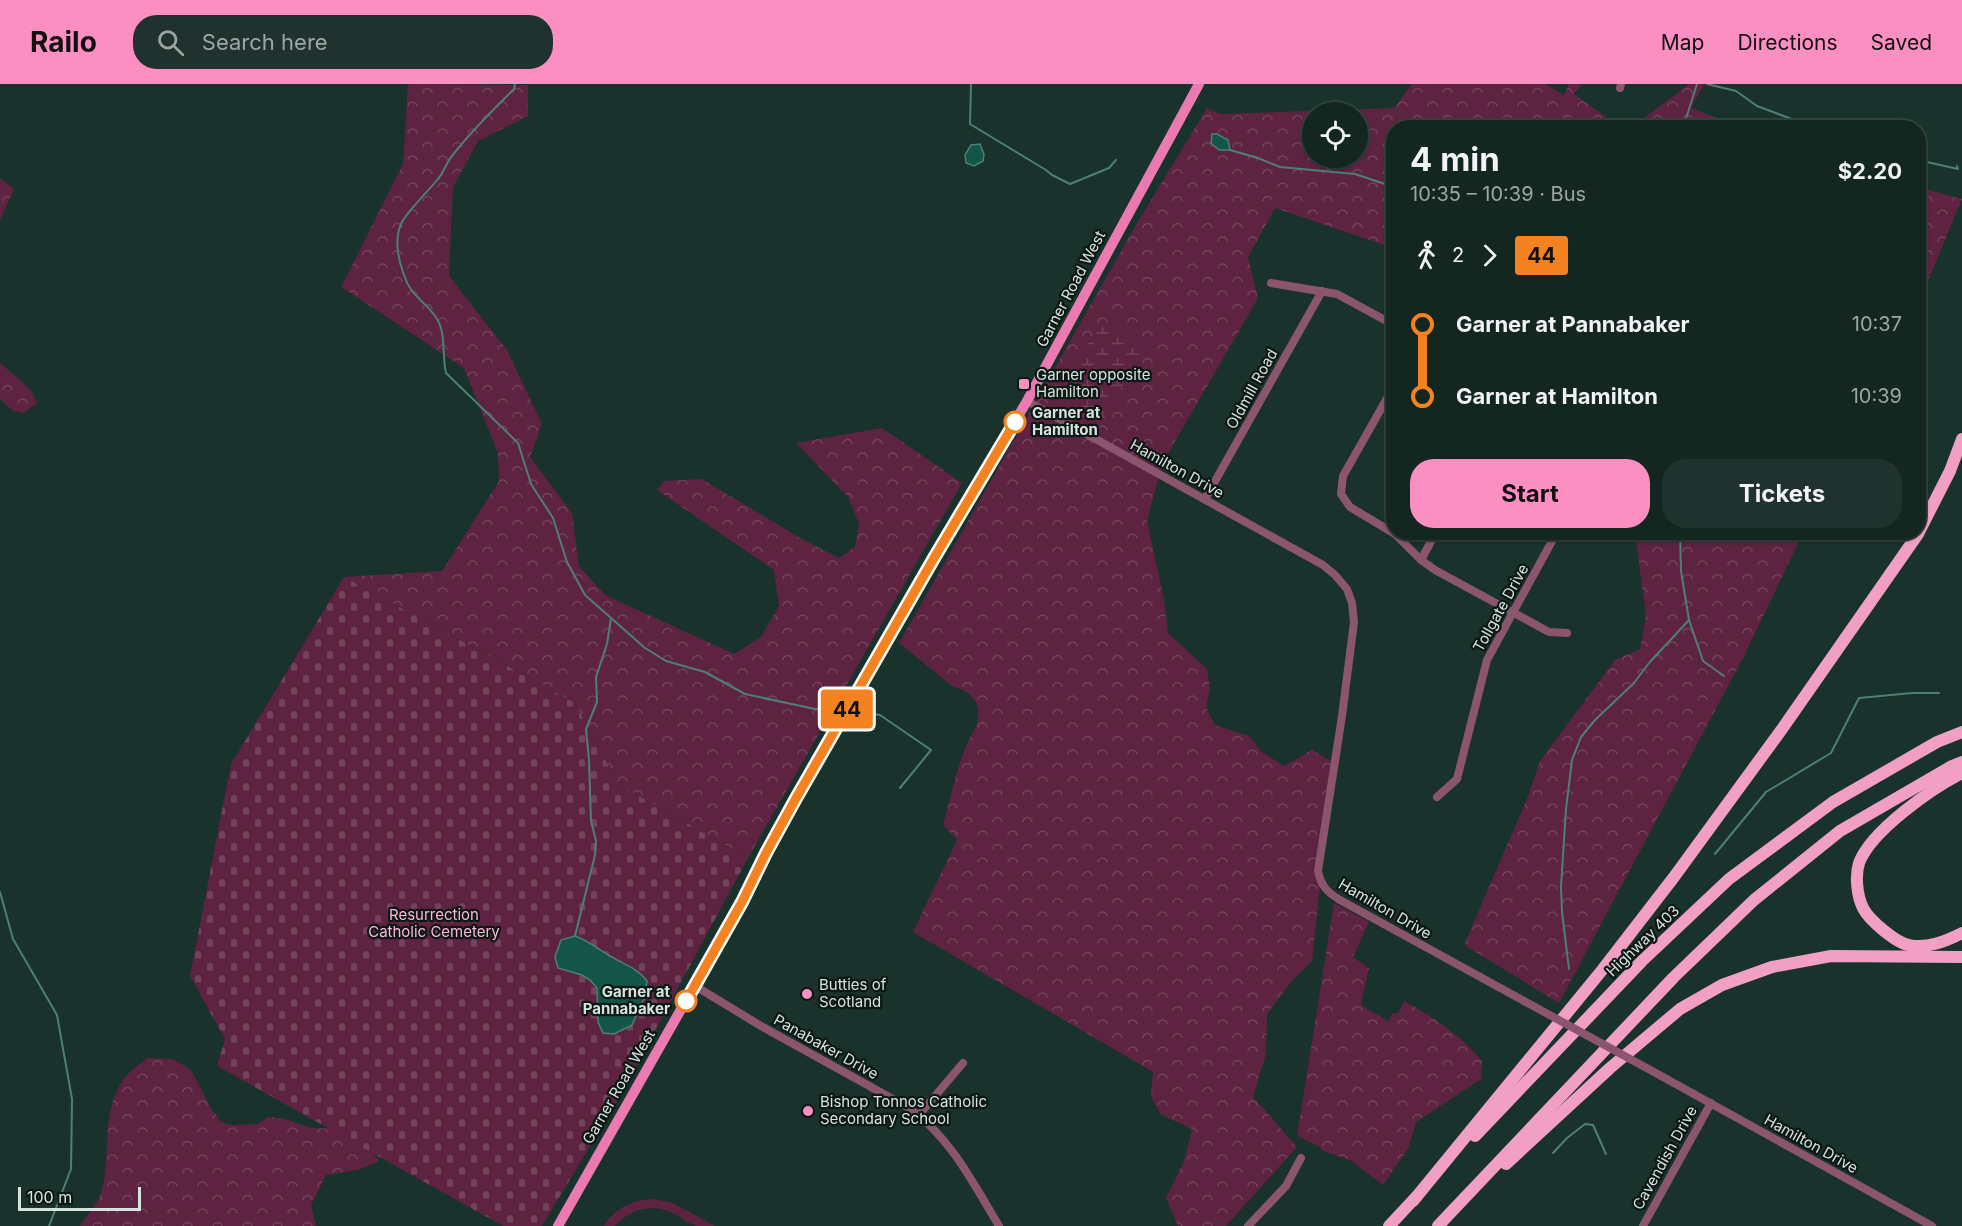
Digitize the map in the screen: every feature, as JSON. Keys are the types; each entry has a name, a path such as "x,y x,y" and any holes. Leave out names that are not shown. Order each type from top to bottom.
{"highway":[{"path":"1926,518 1950,471 1962,439"},
{"path":"1413,1200 1603,969 1674,877 1782,729 1914,540"},
{"name":"Highway 403","path":"1389,1226 1642,961 1729,879 1833,802 1962,730"},
{"path":"1437,1226 1674,977 1754,900 1840,831 1962,762"},
{"path":"1962,773 1916,803 1892,822 1869,845 1858,865 1858,892 1864,910 1870,917 1892,937 1908,945 1925,946 1946,941 1962,933"},
{"path":"1449,1214 1662,1024 1680,1009 1722,985 1772,967 1832,956 1962,957"}],"main road":[{"name":"Garner Road West","path":"558,1226 742,902 766,853 807,780 1027,401 1199,84"}],"street":[{"path":"1271,283 1337,294 1386,321"},
{"name":"Oldmill Road","path":"1205,500 1322,291"},
{"path":"1386,400 1343,476 1341,494 1350,507 1386,529"},
{"name":"Hamilton Drive","path":"1027,401 1327,568 1343,584 1352,603 1353,630 1318,871 1321,884 1328,892 1932,1226"},
{"path":"1401,540 1421,560 1512,614 1548,632 1567,633"},
{"path":"1421,560 1432,540"},
{"name":"Tollgate Drive","path":"1437,797 1457,779 1487,660 1553,540"},
{"name":"Panabaker Drive","path":"695,986 919,1115 938,1132 950,1147 999,1226"},
{"path":"919,1115 963,1064"},
{"name":"Cavendish Drive","path":"1643,1226 1711,1103"},
{"path":"1248,1226 1286,1186 1301,1158"}],"green space":[{"path":"408,84 528,85 528,116 478,141 453,187 449,276 507,350 542,424 530,457 572,513 579,566 605,595 734,654 761,637 779,606 774,570 657,490 664,481 702,479 800,538 839,558 855,547 859,524 848,497 796,443 882,428 962,483 748,858 618,784 575,703 344,577 442,571 499,481 498,453 464,368 341,287 403,164"},
{"path":"1412,84 1545,84 1564,95 1569,84 1582,84 1574,94 1610,120 1386,120 1386,246 1275,208 1248,257 1258,298 1162,464 1147,521 1164,600 1168,633 1207,669 1210,688 1206,708 1215,725 1249,736 1262,752 1284,766 1312,750 1333,762 1312,961 1291,982 1267,1014 1266,1054 1253,1097 1297,1147 1226,1226 1178,1226 1166,1198 1184,1161 1192,1129 1160,1114 1151,1096 1153,1072 913,932 957,840 943,825 960,763 978,719 978,709 975,700 965,691 952,686 899,643 1137,223 1207,108 1220,114 1302,111 1302,168 1368,168 1368,109 1394,108"},
{"path":"1689,84 1704,84 1691,108 1723,120 1642,120"},
{"path":"0,178 14,189 0,220"},
{"path":"1926,189 1962,199 1926,285"},
{"path":"1101,320 1145,345 1102,422 1058,397"},
{"path":"0,363 30,389 37,403 24,413 13,411 0,399"},
{"path":"1800,540 1743,658 1559,1003 1464,945 1527,799 1540,761 1615,660 1640,649 1646,616 1636,541"},
{"name":"Resurrection Catholic Cemetery","path":"344,577 575,703 618,784 748,858 615,1105 542,1226 503,1226 217,1066 225,1039 190,976 231,764"},
{"path":"1334,903 1369,922 1353,957 1369,968 1361,1005 1388,1021 1393,1013 1398,1013 1404,1001 1446,1027 1482,1061 1481,1079 1416,1122 1408,1149 1383,1185 1350,1160 1323,1151 1318,1146 1297,1136"},
{"path":"147,1058 173,1059 191,1070 221,1122 233,1125 258,1124 268,1117 285,1119 311,1128 342,1129 362,1140 379,1161 358,1170 326,1175 311,1205 316,1226 80,1226 96,1204 102,1190 108,1129 114,1099 129,1073"},
{"path":"654,1199 673,1203 715,1226 696,1226 675,1214 651,1208 635,1211 615,1226 604,1226 625,1206"}],"shaded area":[{"path":"1212,134 1228,140 1230,150 1219,150 1211,143"},
{"path":"980,144 984,154 983,161 974,166 966,163 965,155 971,145"},
{"path":"575,936 635,969 647,981 644,999 632,1025 614,1034 603,1033 598,1022 597,988 582,975 558,968 555,957 561,940"}],"waterway":[{"path":"515,84 514,89 459,147 438,179 402,222 398,235 399,255 407,282 440,325 446,373 518,443 531,484 553,518 567,562 585,595 645,648 666,661 705,672 745,694 815,709 844,709"},
{"path":"971,84 970,124 1052,175 1070,184 1109,168 1116,160"},
{"path":"1686,120 1697,84"},
{"path":"1707,84 1736,91 1757,106 1795,120"},
{"path":"1230,150 1280,167 1355,174 1386,184"},
{"path":"1926,162 1958,169 1957,166"},
{"path":"1680,540 1681,571 1689,620 1703,661 1724,676"},
{"path":"575,936 595,855 596,841 591,821 586,729 597,702 596,677 607,644 611,618"},
{"path":"1569,969 1561,887 1572,760 1581,737 1595,720 1634,683 1649,663 1689,620"},
{"path":"1715,854 1766,792 1831,753 1859,698 1939,693"},
{"path":"850,710 880,715 931,750 900,788"},
{"path":"0,892 13,939 57,1015 72,1099 71,1169 49,1226"},
{"path":"1553,1153 1585,1124 1593,1125 1606,1154"}],"bus line":[{"name":"44","path":"686,1001 742,902 795,800 1015,422"}],"place":[{"name":"Garner opposite Hamilton","path":"1024,384"},
{"name":"Garner at Hamilton","path":"1015,422"},
{"name":"Butties of Scotland","path":"807,994"},
{"name":"Garner at Pannabaker","path":"686,1001"},
{"name":"Bishop Tonnos Catholic Secondary School","path":"808,1111"}]}
